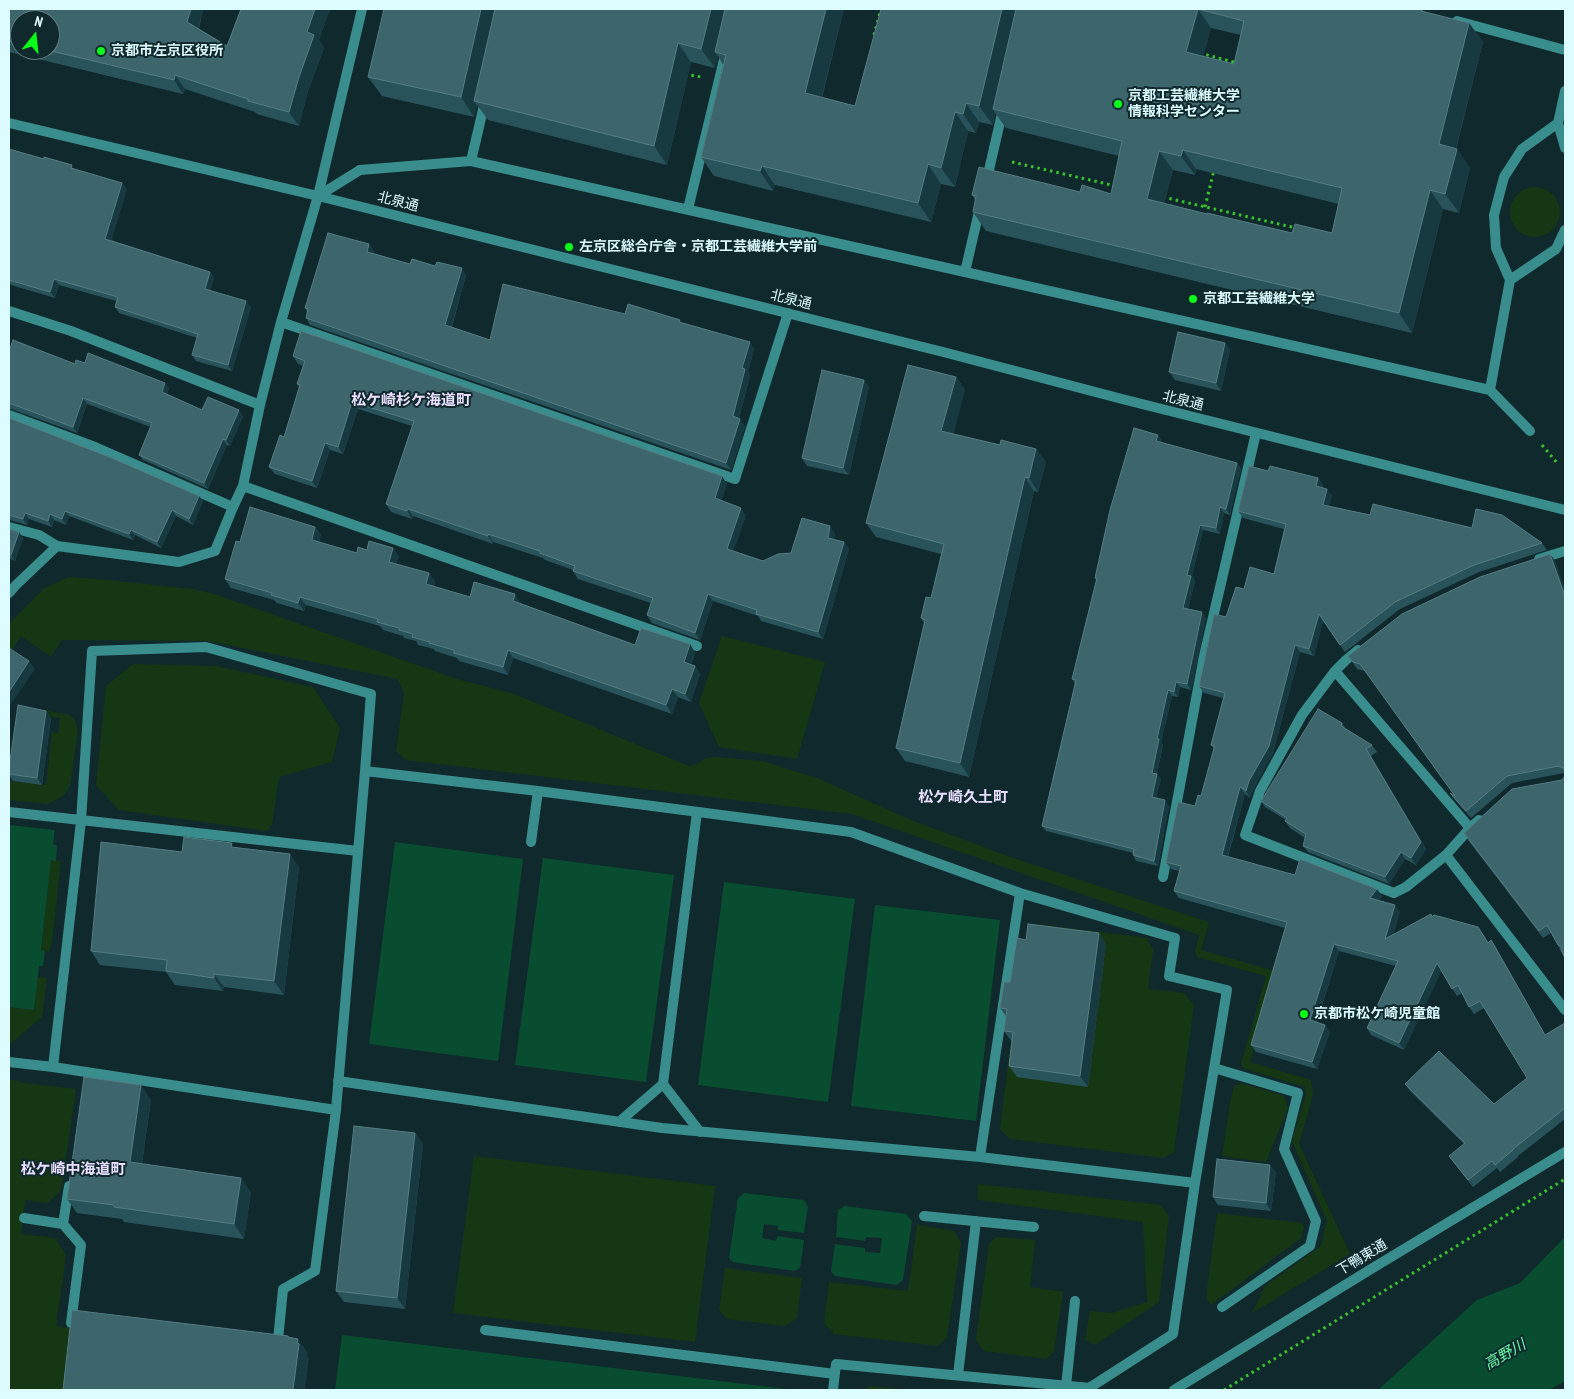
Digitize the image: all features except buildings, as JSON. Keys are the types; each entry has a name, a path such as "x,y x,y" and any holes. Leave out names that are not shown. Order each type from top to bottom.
{"street":[{"path":"9,527 39,535 57,546 179,562 215,551 233,506 244,486 260,405 281,322 318,196 362,9"},
{"path":"1447,18 1565,50"},
{"path":"688,209 727,45"},
{"path":"1565,91 1558,122 1565,148"},
{"path":"470,160 486,94"},
{"path":"965,272 1005,103"},
{"path":"1490,390 1510,280 1496,248 1494,215 1504,177 1522,149 1558,122"},
{"name":"北泉通","path":"9,123 318,196 947,353 1256,433 1565,508"},
{"path":"318,196 360,170 470,160 1490,390 1530,431"},
{"path":"1510,280 1556,250 1565,230"},
{"path":"9,311 70,330 260,405"},
{"path":"281,322 735,479 788,313"},
{"path":"9,414 95,447 233,506"},
{"path":"1163,877 1204,656 1256,433"},
{"path":"244,486 697,646"},
{"path":"9,593 16,584 57,546"},
{"path":"1528,562 1565,550"},
{"path":"1367,643 1335,671 1302,715 1260,791 1245,835 1394,893 1406,887 1446,855 1470,828 1485,815"},
{"path":"53,1067 81,821 92,651 206,647 370,694 366,771 336,1110 315,1272 283,1289 278,1340"},
{"path":"1335,671 1470,828"},
{"path":"366,771 538,791 851,832 1020,893 1175,938 1169,976 1227,990 1195,1183 1173,1334 1088,1389 836,1364 832,1390"},
{"path":"531,842 538,791"},
{"path":"9,812 358,851"},
{"path":"618,1122 663,1084 697,812"},
{"path":"1446,855 1565,1010"},
{"path":"980,1157 1020,893"},
{"path":"9,1062 53,1067 86,1076 336,1110"},
{"path":"1214,1068 1298,1093 1284,1149 1316,1221 1310,1246 1222,1308"},
{"path":"338,1081 618,1122 700,1132 980,1157 1195,1183"},
{"path":"663,1084 700,1132"},
{"name":"下鴨東通","path":"1174,1390 1565,1152"},
{"path":"63,1224 71,1176"},
{"path":"924,1216 1034,1227"},
{"path":"24,1218 63,1224 81,1245 71,1322"},
{"path":"958,1375 976,1221"},
{"path":"1066,1386 1075,1301"},
{"path":"485,1330 835,1374"}],"path":[{"path":"874,37 880,9"},
{"path":"1194,52 1241,64"},
{"path":"681,73 718,82"},
{"path":"992,157 1118,186"},
{"path":"1205,206 1214,168"},
{"path":"1156,195 1300,229"},
{"path":"1224,1390 1565,1179"}],"shaded area":[{"path":"1535,187 1544,189 1555,198 1560,212 1558,221 1549,232 1535,237 1526,235 1515,226 1510,212 1512,203 1521,192"},
{"path":"69,577 192,589 214,594 457,679 514,694 689,766 697,764 706,758 717,757 762,761 817,778 911,820 1013,858 1209,922 1201,950 1275,971 1250,1062 1311,1080 1313,1094 1299,1144 1350,1254 1252,1313 1265,1286 1321,1246 1327,1221 1292,1141 1306,1094 1305,1087 1243,1068 1241,1064 1266,976 1197,957 1195,952 1199,935 852,814 406,760 396,751 404,693 398,679 208,641 62,640 51,657 21,636 9,654 9,624 43,589"},
{"path":"722,636 825,662 797,759 719,747 699,703"},
{"path":"133,664 216,666 313,687 340,728 332,762 279,777 272,825 266,831 119,810 96,785 106,686"},
{"path":"44,710 70,715 75,720 78,730 70,786 64,795 48,804 9,800 9,781 46,785 52,732 58,733 60,718 36,715"},
{"path":"51,860 61,861 52,942 49,952 41,951"},
{"path":"1037,924 1146,938 1153,949 1148,989 1184,993 1194,1005 1174,1152 1164,1158 1010,1139 1000,1129 1027,930"},
{"path":"37,977 47,978 42,1017 9,1045 9,1007 34,1010"},
{"path":"9,1079 25,1083 76,1089 61,1191 47,1203 25,1200 21,1234 55,1238 66,1255 56,1326 82,1330 74,1390 9,1390"},
{"path":"1241,1083 1284,1096 1288,1108 1266,1162 1222,1156 1234,1086"},
{"path":"474,1156 715,1186 695,1342 453,1313"},
{"path":"978,1184 1160,1205 1169,1215 1159,1302 1095,1345 1085,1340 1090,1311 1112,1313 1147,1302 1143,1222 978,1200"},
{"path":"1217,1213 1302,1223 1304,1227 1301,1238 1211,1305 1206,1298"},
{"path":"917,1225 954,1231 961,1243 947,1337 938,1346 834,1334 824,1323 829,1282 908,1291"},
{"path":"996,1237 1035,1240 1030,1287 1063,1292 1054,1352 1046,1359 984,1351 976,1340 989,1244"},
{"path":"725,1268 802,1278 797,1318 785,1326 727,1319 719,1310"},
{"path":"870,1386 913,1390 864,1390"}],"water":[{"path":"9,825 55,830 53,844 57,845 56,861 51,860 41,950 45,951 43,966 39,966 34,1010 9,1007"},
{"path":"395,842 523,859 498,1061 369,1044"},
{"path":"543,858 674,875 646,1082 515,1065"},
{"path":"724,882 855,899 828,1102 698,1085"},
{"path":"875,905 1000,920 976,1121 851,1106"},
{"path":"744,1193 804,1200 808,1207 804,1233 778,1230 778,1226 764,1224 762,1238 776,1241 777,1236 804,1240 800,1268 794,1271 733,1262 729,1258 738,1198"},
{"path":"845,1206 906,1214 912,1221 903,1280 897,1285 835,1276 831,1271 835,1244 865,1248 865,1252 880,1253 882,1238 866,1237 865,1241 836,1237 838,1210"},
{"name":"高野川","path":"1565,1237 1565,1381 1549,1390 1378,1390 1477,1300 1520,1283"},
{"path":"342,1335 794,1390 335,1390"}],"place":[{"name":"京都市左京区役所","path":"101,51"},
{"name":"京都工芸繊維大学 情報科学センター","path":"1118,104"},
{"name":"左京区総合庁舎・京都工芸繊維大学前","path":"569,247"},
{"name":"京都工芸繊維大学","path":"1193,299"},
{"name":"京都市松ケ崎児童館","path":"1304,1014"}],"district":[{"name":"松ケ崎杉ケ海道町","path":"411,401"},
{"name":"松ケ崎久土町","path":"963,798"},
{"name":"松ケ崎中海道町","path":"73,1170"}]}
